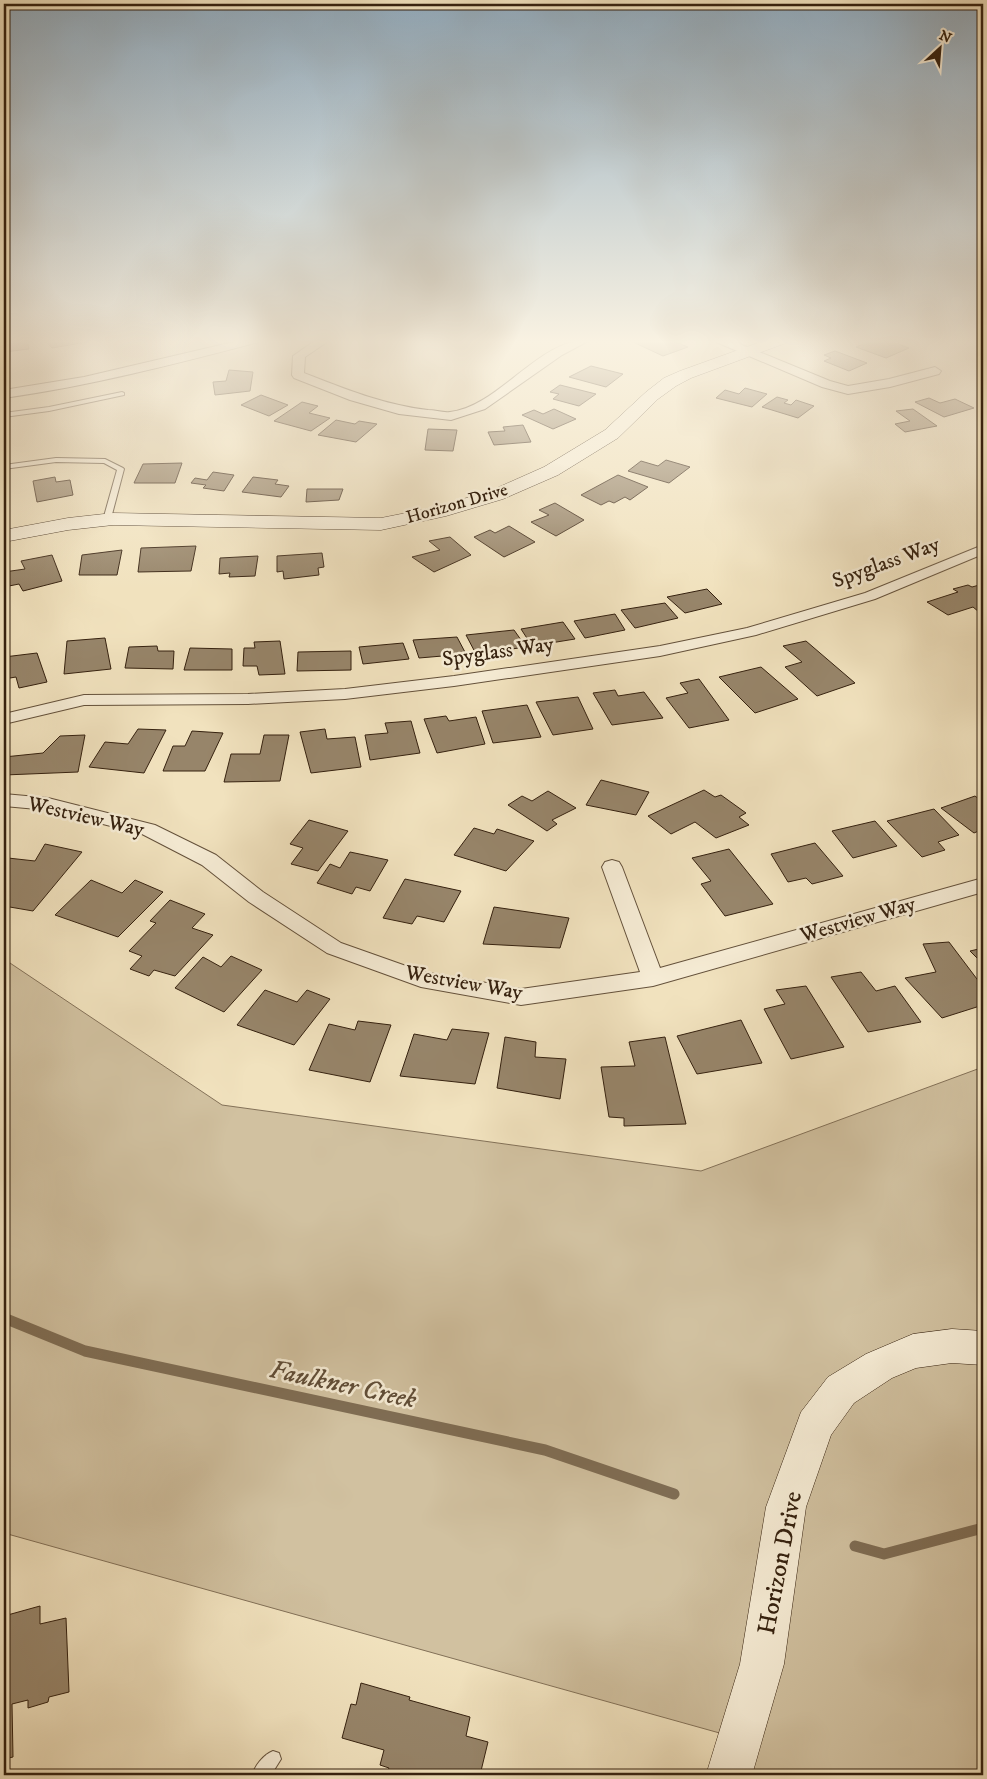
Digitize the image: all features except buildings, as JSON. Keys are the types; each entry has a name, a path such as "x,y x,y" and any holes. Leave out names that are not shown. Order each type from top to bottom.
{"street":[{"name":"Horizon Drive","path":"4,536 68,524 107,520 381,524 423,518 494,496 541,476 602,441 624,423"},
{"name":"Spyglass Way","path":"4,719 84,700 248,699 345,694 473,679 660,651 750,632 870,596 983,550"},
{"name":"Westview Way","path":"4,800 48,804 148,829 209,860 256,898 334,948 421,980 522,997 653,978 983,885"},
{"path":"612,867 653,978"},
{"name":"Horizon Drive","path":"729,1775 762,1664 786,1507 815,1425 841,1390 879,1366 913,1351 952,1346 983,1348"}],"lane":[{"path":"4,467 56,460 105,461 121,469 107,520"},
{"path":"260,1775 273,1759"}],"shaded area":[{"path":"4,959 222,1105 701,1171 983,1067 983,1775 723,1775 741,1739 4,1533"}],"waterway":[{"name":"Faulkner Creek","path":"4,1318 85,1351 545,1450 674,1494"},
{"name":"Faulkner Creek","path":"855,1546 884,1554 983,1528"}]}
